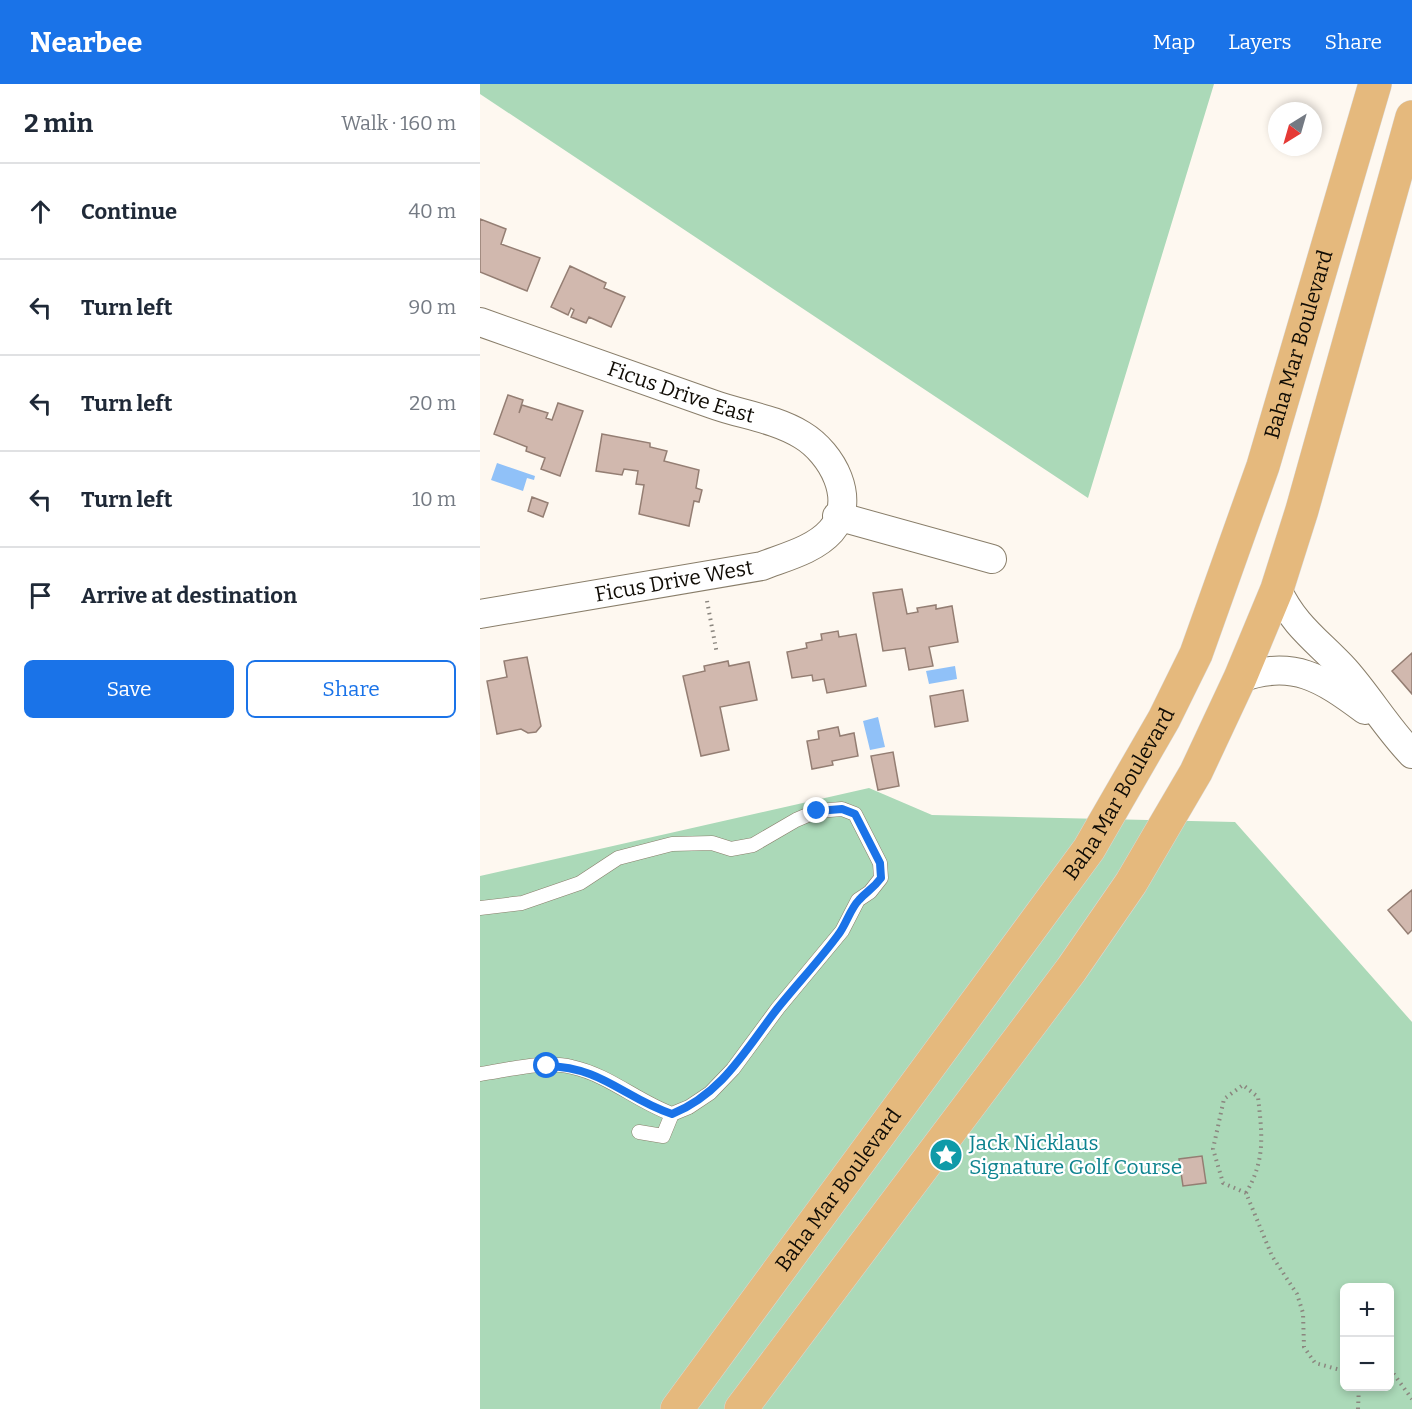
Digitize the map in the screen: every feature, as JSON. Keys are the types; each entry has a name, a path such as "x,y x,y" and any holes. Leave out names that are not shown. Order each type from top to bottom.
{"main road":[{"name":"Baha Mar Boulevard","path":"677,1409 1089,849 1164,719 1196,654 1263,466 1375,84"},
{"path":"741,1409 1071,970 1131,883 1196,772 1240,678 1276,589 1302,510 1412,117"}],"street":[{"name":"Ficus Drive East","path":"480,322 715,406 770,420 803,435 824,453 839,477 840,510"},
{"path":"840,510 992,559"},
{"name":"Ficus Drive West","path":"480,614 762,566 805,549 831,531 840,510"},
{"path":"1276,589 1301,629 1345,671 1386,726 1412,754"},
{"path":"1240,678 1273,669 1309,674 1386,726"}],"lane":[{"path":"480,908 522,903 580,884 618,858 672,844 712,843 731,849 753,845 796,819 817,811 842,809 855,814 880,863 881,878 870,892 858,900 835,940 778,1008 733,1069 710,1093 689,1107 672,1114 654,1107 618,1086 571,1066 547,1066 480,1074"},
{"path":"639,1132 663,1136 672,1114"}],"path":[{"path":"702,576 717,654"},
{"path":"1246,1193 1256,1176 1263,1143 1258,1097 1243,1085 1224,1099 1214,1149 1223,1183 1246,1193 1272,1256 1297,1294 1303,1313 1304,1347 1315,1363 1340,1370"},
{"path":"1394,1376 1412,1399"},
{"path":"1358,1409 1359,1391"}],"green space":[{"path":"480,84 1214,84 1088,498 480,94"},
{"name":"Jack Nicklaus Signature Golf Course","path":"869,788 932,815 1235,822 1412,1022 1412,1409 480,1409 480,876"}],"water":[{"path":"497,463 535,476 534,480 527,478 523,491 491,480"},
{"path":"955,666 957,679 929,684 926,671"},
{"path":"878,717 885,747 870,750 863,721"}],"building":[{"path":"480,219 506,229 501,244 540,258 527,291 480,272"},
{"path":"570,266 606,283 604,288 625,297 611,327 589,317 586,323 571,317 574,310 571,308 568,315 551,307"},
{"path":"508,395 523,400 519,413 522,405 548,413 546,418 552,420 558,403 583,411 560,476 541,469 545,458 526,451 527,447 494,434"},
{"path":"602,434 650,443 650,447 667,451 664,461 699,470 696,488 702,490 699,502 694,501 689,526 639,514 644,485 636,484 638,471 624,469 622,475 596,471"},
{"path":"532,497 548,503 543,517 528,511"},
{"path":"902,589 907,614 918,612 917,608 936,605 936,609 952,606 958,642 929,647 933,666 909,670 905,648 883,651 873,593"},
{"path":"838,631 839,637 856,634 866,686 827,693 824,679 813,681 812,675 792,678 787,652 807,648 806,643 822,640 821,634"},
{"path":"1412,653 1412,694 1392,671"},
{"path":"527,657 541,726 536,732 528,733 521,729 497,734 487,681 507,677 504,661"},
{"path":"728,661 729,666 749,662 757,700 720,707 729,750 701,756 683,676 705,671 704,666"},
{"path":"963,690 968,721 935,727 930,696"},
{"path":"838,727 840,736 854,733 858,756 832,761 833,765 812,769 807,741 819,739 818,731"},
{"path":"893,752 899,786 878,790 871,756"},
{"path":"1412,890 1412,930 1408,934 1388,910"},
{"path":"1202,1156 1206,1183 1183,1186 1179,1159"}],"place":[{"name":"Jack Nicklaus Signature Golf Course","path":"946,1155"}],"route":[{"path":"547,1066 571,1066 589,1072 654,1107 672,1114 689,1107 710,1093 733,1069 778,1008 842,931 858,900 870,892 881,878 880,863 855,814 842,809 817,811"}]}
